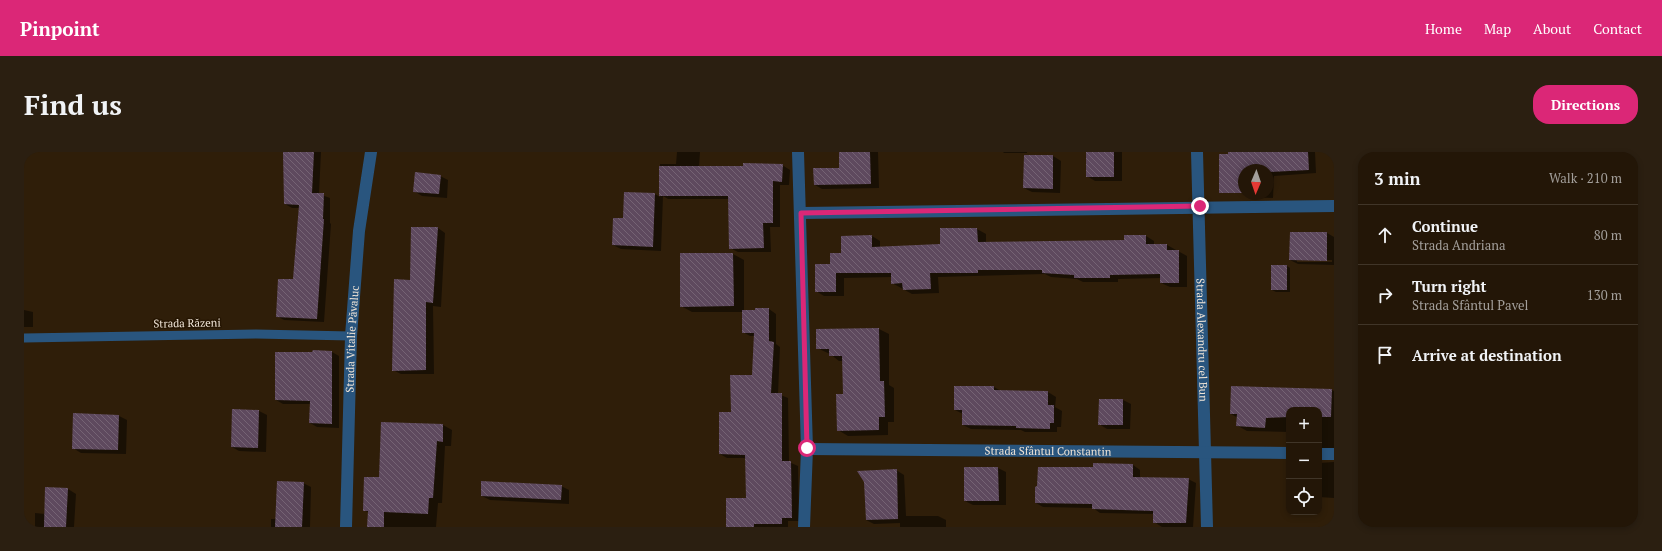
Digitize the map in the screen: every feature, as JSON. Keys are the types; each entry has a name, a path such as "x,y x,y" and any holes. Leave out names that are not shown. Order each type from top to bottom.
{"street":[{"name":"Strada Vitalie Păvaluc","path":"346,527 351,336 359,231 371,152"},
{"path":"798,152 807,448 804,527"},
{"name":"Strada Alexandru cel Bun","path":"1197,152 1200,206 1204,452 1207,527"},
{"path":"801,213 1200,206 1334,206"},
{"name":"Strada Sfântul Constantin","path":"807,448 1286,453"},
{"path":"1322,454 1334,454"}],"lane":[{"name":"Strada Răzeni","path":"24,338 256,334 351,336"}],"building":[{"path":"283,152 314,152 312,193 324,193 324,219 317,319 276,317 278,279 293,279 299,205 284,204"},
{"path":"839,152 870,152 871,184 814,185 813,168 839,168"},
{"path":"1086,152 1114,152 1114,177 1086,177"},
{"path":"1228,152 1308,152 1309,170 1274,172 1274,164 1238,164 1238,193 1219,193 1219,154 1228,154"},
{"path":"1024,155 1053,155 1053,189 1023,188"},
{"path":"743,163 783,164 782,182 773,181 773,223 763,223 764,248 729,249 728,196 659,196 659,166 743,166"},
{"path":"415,172 441,175 439,194 413,192"},
{"path":"624,192 655,193 653,247 612,245 613,218 623,218"},
{"path":"411,227 438,227 433,303 426,302 426,370 392,371 394,279 410,280"},
{"path":"940,228 977,228 978,242 1124,240 1124,235 1146,235 1146,244 1167,244 1167,250 1179,250 1179,283 1160,283 1160,274 1110,275 1110,278 1074,278 1074,275 1042,273 1042,270 978,270 978,273 930,273 931,289 903,290 902,283 891,284 891,273 836,273 836,292 815,292 815,264 830,264 830,253 841,253 841,236 872,235 872,247 940,244"},
{"path":"1290,232 1327,232 1327,261 1289,260"},
{"path":"680,253 733,253 734,306 680,307"},
{"path":"1271,265 1287,265 1287,290 1271,290"},
{"path":"755,308 769,308 769,341 774,342 771,393 782,393 782,461 791,461 792,518 782,518 782,524 754,524 754,527 726,527 726,498 746,498 745,455 719,454 719,412 731,412 730,375 752,375 754,333 742,333 742,310 755,310"},
{"path":"879,328 880,381 884,381 885,417 879,417 879,430 837,431 836,394 843,394 842,356 829,356 829,349 816,349 816,329"},
{"path":"313,350 332,351 332,424 309,423 310,401 275,400 275,352 312,352"},
{"path":"954,386 994,386 994,390 1048,391 1048,405 1054,405 1054,423 1050,423 1050,429 1016,428 1016,426 962,425 962,410 954,410"},
{"path":"1231,386 1332,389 1331,417 1322,417 1322,407 1286,407 1286,417 1266,418 1265,428 1236,426 1237,414 1230,414"},
{"path":"1099,399 1123,399 1123,425 1098,425"},
{"path":"232,409 259,410 258,448 231,447"},
{"path":"73,413 119,415 118,450 72,449"},
{"path":"381,422 443,424 443,442 437,441 433,498 429,498 428,514 384,512 384,527 367,527 368,511 363,511 364,477 379,477"},
{"path":"1093,463 1133,464 1133,477 1189,478 1186,523 1153,523 1153,511 1092,509 1092,504 1035,503 1035,487 1037,486 1038,467 1093,467"},
{"path":"964,467 998,467 999,501 964,501"},
{"path":"897,469 898,519 866,520 864,482 857,471"},
{"path":"277,481 304,482 302,527 275,527"},
{"path":"481,481 562,485 561,500 481,496"},
{"path":"45,487 68,488 66,527 44,527"}],"route":[{"path":"807,448 801,213 1200,206"}]}
